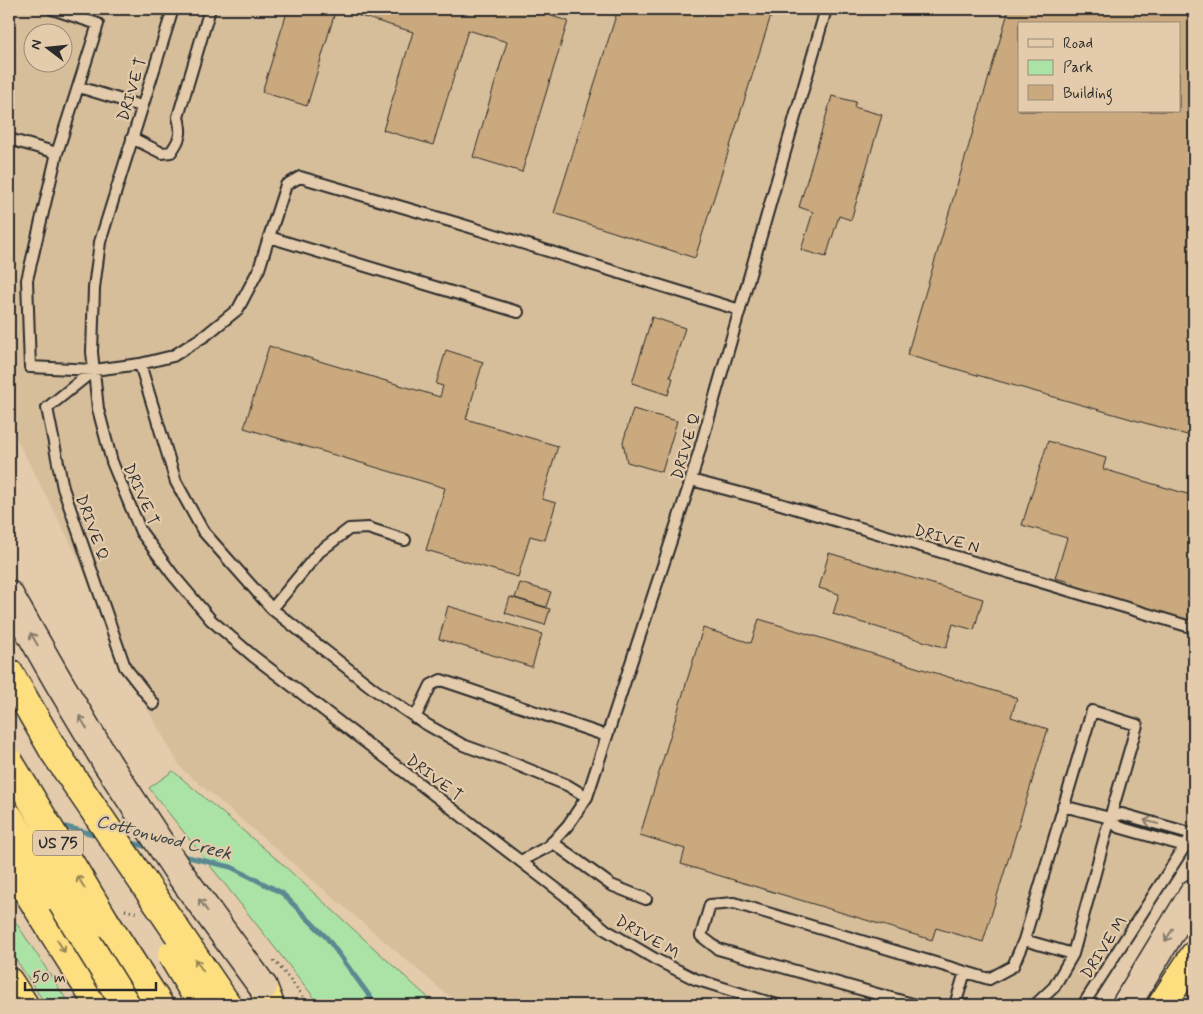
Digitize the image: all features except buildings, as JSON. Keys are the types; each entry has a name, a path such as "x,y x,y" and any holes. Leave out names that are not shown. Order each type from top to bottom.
{"highway":[{"path":"9,674 202,1005"},
{"path":"54,751 227,1005"},
{"name":"US 75","path":"9,762 106,924 159,1005"},
{"path":"9,817 126,1005"},
{"name":"US 75","path":"9,861 98,1005"},
{"path":"1162,1005 1194,956"},
{"path":"9,982 24,1005"}],"main road":[{"path":"9,595 107,763 180,874 270,999"},
{"path":"1126,1005 1194,893"}],"lane":[{"path":"52,9 98,24 57,153 27,280 30,366 94,370 140,364 173,356 206,335 238,309 259,269 286,185 300,177 740,310"},
{"name":"DRIVE T","path":"173,9 100,242 94,288 92,352 98,408 112,462 141,532 173,575 211,620 253,656 521,862"},
{"path":"132,138 162,153 171,152 180,139 181,127 178,117 210,9"},
{"name":"DRIVE Q","path":"521,862 552,842 568,825 587,797 691,480 826,9"},
{"path":"79,87 142,106"},
{"path":"9,139 57,153"},
{"path":"269,237 518,312"},
{"path":"140,364 176,482 202,531 272,609 375,690 415,718 464,745 567,785 587,797"},
{"name":"DRIVE Q","path":"94,370 47,408 63,488 124,667 154,704"},
{"name":"DRIVE N","path":"691,480 786,506 1194,628"},
{"path":"272,609 319,552 349,528 368,528 406,540"},
{"path":"415,718 431,685 441,680 607,736"},
{"path":"916,1005 718,949 701,936 710,905 734,903 989,979 1013,966 1024,940 1092,711 1137,725 1073,954 1054,987 1035,1005"},
{"path":"1063,806 1110,818 1122,814 1194,833"},
{"path":"1110,818 1118,827 1185,846"},
{"name":"DRIVE M","path":"1083,1005 1194,833"},
{"path":"552,842 612,885 646,899"},
{"name":"DRIVE M","path":"521,862 606,930 655,959 695,980 777,1005"},
{"path":"1024,940 1073,954"},
{"path":"955,1005 965,972"}],"shaded area":[{"path":"9,9 1194,9 1194,831 1081,1005 464,1005 444,992 181,768 126,672 76,554 9,424"}],"green space":[{"path":"173,771 280,862 436,1005 320,1005 149,788"},
{"path":"9,912 70,1005 46,1005 9,949"}],"waterway":[{"name":"Cottonwood Creek","path":"58,825 101,836"},
{"name":"Cottonwood Creek","path":"128,842 152,848"},
{"name":"Cottonwood Creek","path":"179,855 231,867 282,893 327,938 376,1005"}]}
